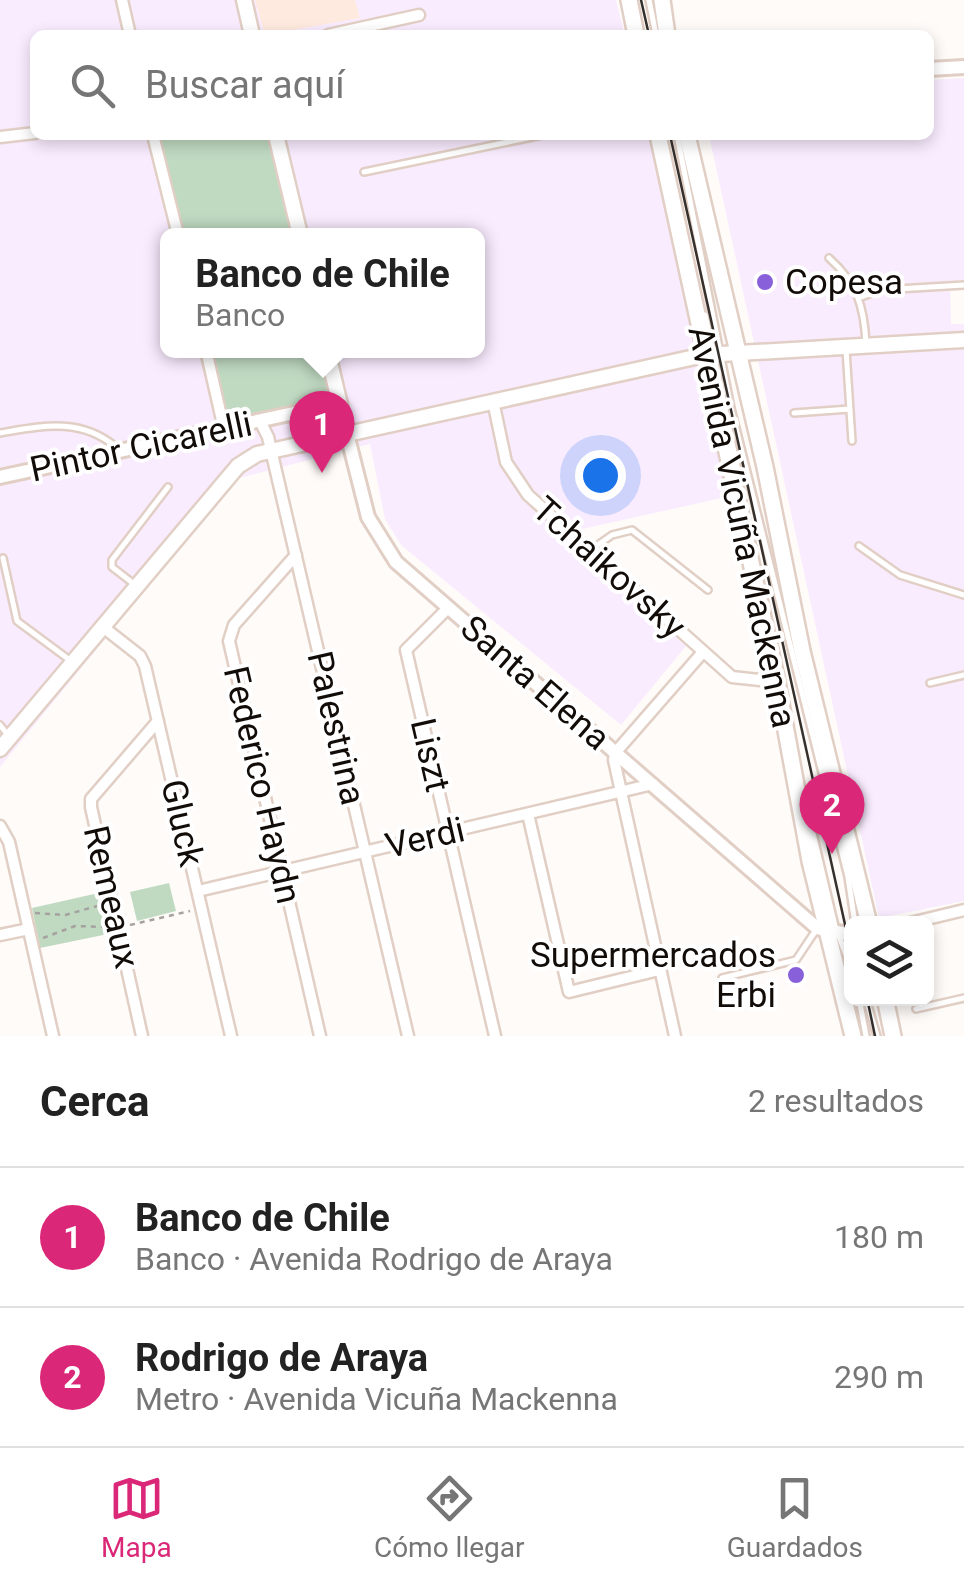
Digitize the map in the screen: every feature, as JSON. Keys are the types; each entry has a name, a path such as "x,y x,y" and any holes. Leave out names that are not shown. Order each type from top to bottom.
{"main road":[{"path":"244,0 251,30"},
{"path":"632,0 638,30"},
{"path":"662,0 667,30"},
{"path":"277,140 298,228"},
{"name":"Avenida Vicuña Mackenna","path":"662,140 802,652 867,916"},
{"name":"Avenida Vicuña Mackenna","path":"688,140 777,682 834,933 852,1036"},
{"path":"3,737 74,662 238,466 267,451 720,354 964,340"},
{"name":"Santa Elena","path":"330,358 347,434"},
{"path":"887,1006 893,1036"}],"street":[{"path":"122,0 129,30"},
{"path":"352,30 419,16"},
{"path":"934,69 964,67"},
{"path":"0,137 30,134"},
{"path":"155,140 176,228"},
{"path":"208,358 224,429"},
{"name":"Tchaikovsky","path":"493,401 506,462 515,480 732,677 777,682"},
{"name":"Pintor Cicarelli","path":"0,477 340,403"},
{"name":"Palestrina","path":"260,421 296,556 408,1036"},
{"name":"Santa Elena","path":"347,434 368,518 382,544 448,608 615,752 834,933"},
{"name":"Federico Haydn","path":"296,556 234,625 229,641 320,1036"},
{"name":"Liszt","path":"448,608 406,650 494,1036"},
{"name":"Gluck","path":"104,627 142,659 231,1036"},
{"path":"674,1036 618,793 615,752 703,652"},
{"name":"Remeaux","path":"142,1036 91,800 158,721"},
{"name":"Verdi","path":"198,892 653,784"},
{"path":"528,814 569,992 660,970"},
{"path":"0,826 8,837 54,1036"},
{"path":"934,917 964,910"},
{"path":"0,936 29,929"}],"lane":[{"path":"648,0 655,30"},
{"path":"364,172 518,140"},
{"path":"678,140 834,933 796,960 722,978"},
{"path":"829,258 848,275 861,297 866,346"},
{"path":"861,297 880,290 964,285"},
{"path":"846,347 852,441"},
{"path":"720,354 848,877 854,916"},
{"path":"794,412 850,409"},
{"path":"0,433 56,424 78,427 120,451"},
{"path":"137,586 112,567 112,560 168,487"},
{"path":"590,552 612,534 632,530 708,590"},
{"path":"859,546 900,575 964,595"},
{"path":"3,558 17,621 74,662"},
{"path":"930,683 964,676"},
{"path":"916,1008 964,998"},
{"path":"864,1006 866,1036"},
{"path":"866,1006 877,1036"}],"path":[{"path":"38,914 64,915 104,904"},
{"path":"40,940 75,926 117,928 202,908"},
{"path":"74,913 75,926"},
{"path":"64,915 66,928"}],"shaded area":[{"path":"0,0 616,0 624,30 30,30 30,140 650,140 731,496 555,535 686,646 621,725 401,545 385,519 370,444 236,479 0,767"},
{"path":"255,0 355,0 360,18 293,30 264,30"},
{"path":"964,78 964,280 950,281 951,324 964,324 964,901 879,916 710,140 934,140 934,80"}],"green space":[{"path":"160,140 270,140 291,228 181,228"},
{"path":"213,358 321,358 329,391 320,401 229,421"},
{"path":"169,883 176,911 137,921 130,892"},
{"path":"103,892 113,933 40,948 32,908"}],"railway":[{"path":"641,0 648,30"},
{"path":"671,140 844,920"},
{"path":"869,1006 875,1036"}],"place":[{"name":"Copesa","path":"765,282"},
{"name":"Banco de Chile","path":"322,473"},
{"name":"Rodrigo de Araya","path":"832,854"},
{"name":"Supermercados Erbi","path":"796,975"}]}
